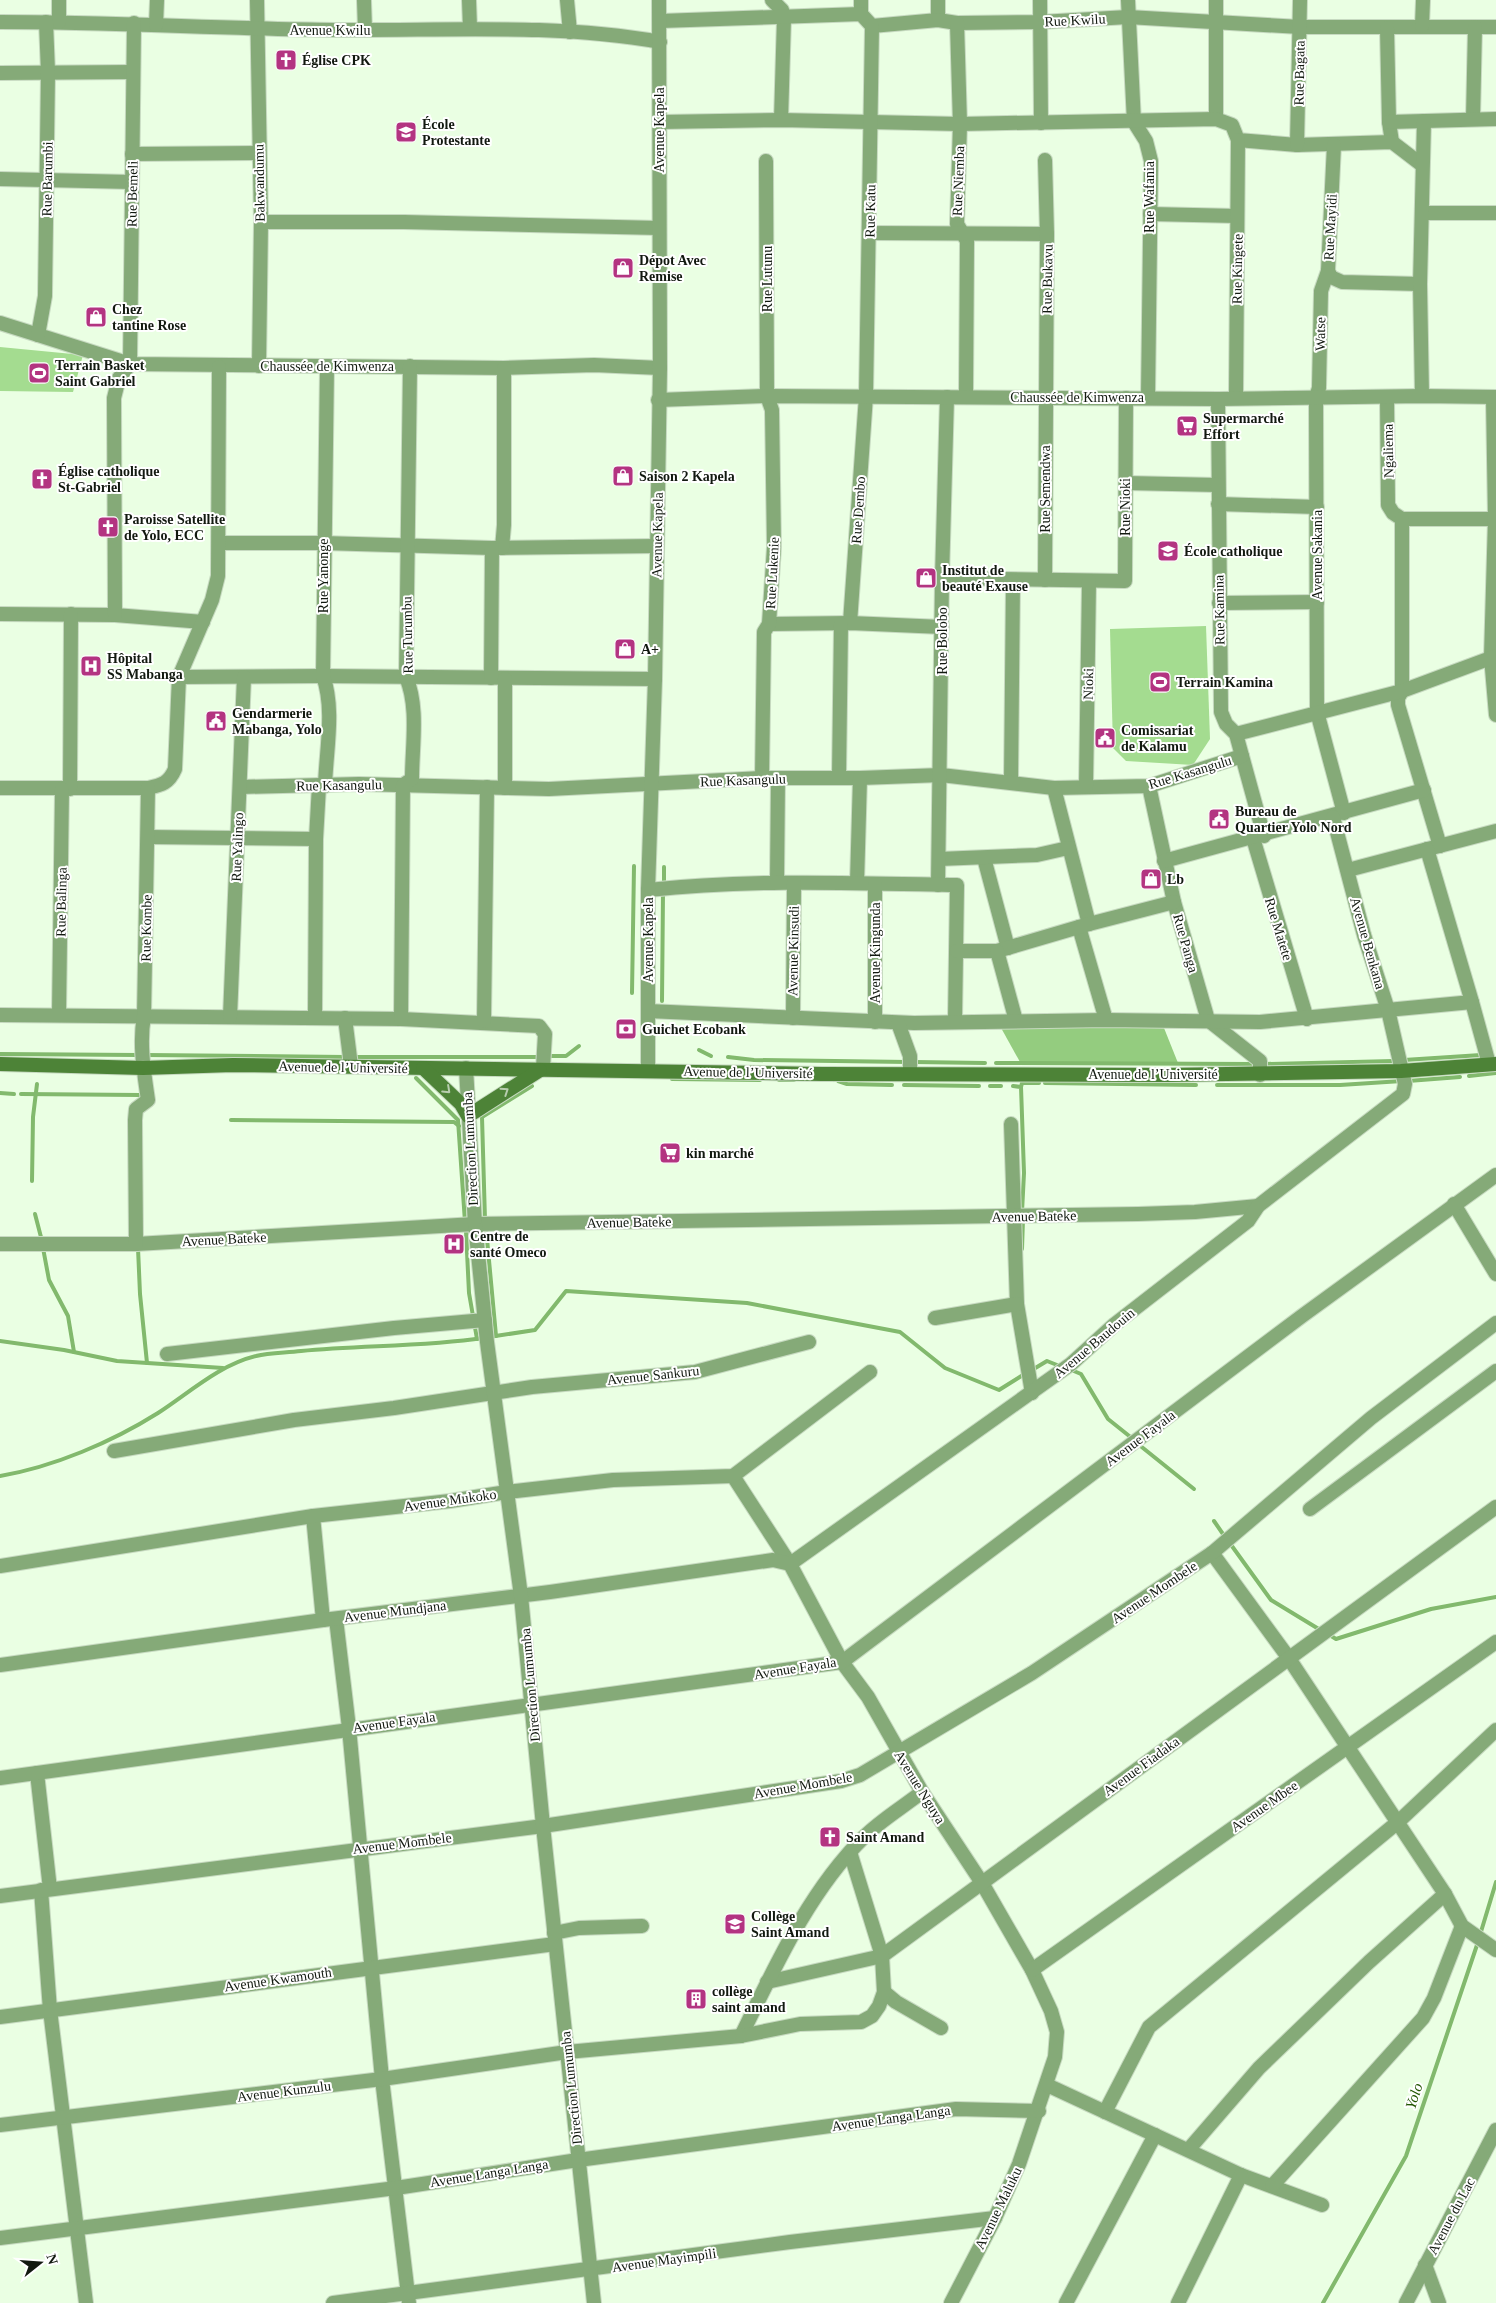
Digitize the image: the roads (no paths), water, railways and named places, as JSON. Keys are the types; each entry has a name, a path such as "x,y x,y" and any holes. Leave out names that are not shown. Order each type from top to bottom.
{"main road":[{"name":"Avenue de l’Université","path":"0,1064 143,1068 234,1065 910,1074 1260,1075 1401,1071 1492,1064"},
{"path":"423,1068 461,1104 468,1116 523,1079 543,1068"}],"street":[{"name":"Rue Barumbi","path":"38,335 45,296 48,72 53,22 59,0"},
{"path":"156,25 157,0"},
{"name":"Bakwandumu","path":"257,0 256,29 261,222 259,366"},
{"path":"364,0 365,30"},
{"path":"469,0 470,28"},
{"path":"567,0 570,32"},
{"name":"Avenue Kapela","path":"648,1070 648,890 650,784 655,679 660,368 659,0"},
{"path":"772,0 782,10 784,18 781,120"},
{"path":"938,0 938,20"},
{"path":"1040,0 1041,123"},
{"name":"Rue Wafania","path":"1128,0 1134,122 1146,140 1151,161 1148,398"},
{"path":"1216,0 1216,119"},
{"name":"Rue Bagata","path":"1297,145 1300,0"},
{"path":"1422,26 1423,0"},
{"path":"660,21 784,18 861,7 872,26"},
{"name":"Rue Kwilu","path":"872,26 938,20 957,22 1040,22 1128,17 1300,27 1496,27"},
{"name":"Avenue Kwilu","path":"0,22 134,23 256,29 365,30 470,28 570,32 660,42"},
{"name":"Rue Niemba","path":"957,22 960,124 957,224 967,241 966,396"},
{"name":"Rue Bemeli","path":"130,364 134,23"},
{"name":"Rue Katu","path":"866,396 872,26"},
{"path":"1473,119 1475,27"},
{"path":"1387,28 1389,122 1392,142"},
{"path":"0,73 133,72"},
{"path":"660,122 781,120 960,124 1216,119 1232,125 1238,140 1297,145 1392,142 1422,165"},
{"path":"1389,122 1496,119"},
{"path":"1422,396 1420,284 1424,121"},
{"name":"Rue Kingete","path":"1236,398 1238,140"},
{"name":"Rue Mayidi","path":"1334,145 1328,271 1332,277 1342,282 1420,284"},
{"path":"132,154 259,153"},
{"name":"Rue Bukavu","path":"1045,160 1047,234 1045,397"},
{"name":"Rue Lutunu","path":"766,161 767,396"},
{"path":"0,179 132,182"},
{"path":"1422,213 1496,213"},
{"path":"1150,214 1238,216"},
{"path":"261,222 404,222 659,228"},
{"path":"870,233 1047,234"},
{"name":"Watse","path":"1316,397 1319,388 1321,291 1328,271"},
{"name":"Chaussée de Kimwenza","path":"0,324 130,364 219,367 410,366 504,368 594,365 660,368"},
{"path":"115,615 114,398 119,378 130,364"},
{"name":"Rue Yanonge","path":"314,1017 316,840 328,707 328,689 323,676 323,543 327,366"},
{"name":"Rue Turumbu","path":"401,1019 403,785 412,779 413,705 412,689 406,677 406,547 410,366"},
{"path":"0,788 148,788 165,784 171,778 175,769 179,677 216,589 219,367"},
{"path":"504,368 504,526 497,548 498,678 505,788"},
{"name":"Chaussée de Kimwenza","path":"658,400 767,396 1126,398 1422,396 1494,398"},
{"name":"Rue Lukenie","path":"762,778 764,632 769,624 774,547 774,447 772,410 767,396"},
{"name":"Rue Dembo","path":"839,778 846,624 866,396"},
{"name":"Rue Bolobo","path":"938,885 941,775 942,578 947,397"},
{"name":"Rue Semendwa","path":"1045,397 1045,580"},
{"name":"Avenue Sakania","path":"1316,397 1317,712 1339,815"},
{"name":"Ngaliema","path":"1387,397 1388,505 1393,513 1402,519"},
{"name":"Rue Nioki","path":"1089,581 1125,581 1126,398"},
{"name":"Rue Kamina","path":"1218,398 1220,712 1226,724 1236,734 1242,756"},
{"path":"1494,398 1496,519 1494,656 1496,715"},
{"path":"1126,483 1218,485"},
{"path":"1218,504 1317,507"},
{"path":"1492,1064 1472,1002 1433,847 1424,790 1398,705 1398,698 1402,691 1402,519 1496,519"},
{"path":"218,542 497,548 656,546"},
{"path":"942,578 1013,581 1089,581"},
{"path":"1011,782 1013,581"},
{"name":"Nioki","path":"1086,787 1089,581"},
{"path":"1219,603 1317,602"},
{"path":"0,614 115,615 203,622"},
{"name":"Rue Balinga","path":"60,1014 71,614"},
{"path":"769,624 942,626"},
{"name":"Rue Kasangulu","path":"1236,734 1402,691 1494,656"},
{"name":"Rue Yalingo","path":"230,1017 244,676"},
{"path":"179,677 323,676 655,679"},
{"name":"Rue Kasangulu","path":"240,787 403,785 549,789 762,778 860,778 941,775 1054,788 1149,786 1242,756"},
{"name":"Rue Matete","path":"1242,756 1259,837 1306,1019"},
{"path":"777,882 778,778"},
{"path":"857,883 860,778"},
{"name":"Rue Panga","path":"1149,786 1174,902 1208,1020"},
{"path":"484,1021 488,787"},
{"name":"Rue Kombe","path":"136,1244 135,1120 136,1109 148,1100 143,1068 141,1033 144,1016 148,788"},
{"path":"1054,788 1106,1020"},
{"path":"1164,862 1424,790"},
{"name":"Avenue Benkana","path":"1339,815 1348,870 1364,935 1388,1010 1405,1084 1403,1094 1385,1108"},
{"path":"1348,870 1496,831"},
{"path":"148,837 316,840"},
{"path":"939,859 1037,855 1068,848"},
{"path":"984,858 1016,1021"},
{"path":"648,890 711,884 777,882 957,885 955,1021"},
{"name":"Avenue Kinsudi","path":"793,1018 794,883"},
{"name":"Avenue Kingunda","path":"875,884 875,1022"},
{"path":"957,952 1002,950 1084,925 1174,902"},
{"path":"648,1012 898,1023 1106,1020 1260,1022 1472,1002"},
{"path":"0,1015 314,1017 484,1021 539,1026 545,1034 543,1068"},
{"path":"345,1018 351,1066"},
{"path":"1208,1020 1260,1061 1260,1075"},
{"path":"898,1023 910,1056 910,1074"},
{"name":"Direction Lumumba","path":"466,1068 475,1224 485,1323 522,1596 543,1826 594,2303"},
{"name":"Avenue Baudouin","path":"790,1564 1071,1364 1116,1324 1248,1221 1258,1206 1385,1108"},
{"path":"1011,1124 1016,1216 1017,1304 1032,1393"},
{"name":"Avenue Fayala","path":"0,1778 349,1728 531,1703 680,1686 842,1662 1496,1174"},
{"path":"1454,1204 1496,1274"},
{"name":"Avenue Bateke","path":"0,1244 136,1244 475,1224 1196,1212 1258,1206"},
{"path":"935,1318 1017,1304"},
{"path":"167,1354 394,1328 485,1323"},
{"name":"Avenue Mombele","path":"0,1896 360,1848 543,1826 841,1781 860,1775 1032,1673 1212,1553 1371,1418 1496,1323"},
{"name":"Avenue Sankuru","path":"114,1451 294,1420 532,1388 695,1372 809,1342"},
{"path":"1310,1510 1496,1371"},
{"path":"733,1476 870,1372"},
{"name":"Avenue Mukoko","path":"0,1566 313,1516 450,1502 507,1492 613,1480 733,1476"},
{"name":"Avenue Nguya","path":"733,1476 790,1564 842,1662 868,1697 922,1792 982,1883 1032,1970 1051,2011 1057,2032 1055,2057 1039,2111"},
{"name":"Avenue Fiadaka","path":"767,1982 882,1956 1288,1657 1496,1507"},
{"path":"313,1516 349,1728 382,2079 408,2298"},
{"path":"1212,1553 1288,1657 1398,1822 1467,1931 1492,1947"},
{"name":"Avenue Mundjana","path":"0,1665 329,1619 522,1596 773,1560 790,1564"},
{"name":"Avenue Mbee","path":"1032,1970 1496,1642"},
{"path":"1105,2112 1149,2027 1398,1822 1496,1730"},
{"path":"37,1773 45,1890 50,2010 86,2303"},
{"path":"742,2036 767,1982 814,1899 850,1852 865,1836 922,1792"},
{"path":"850,1852 882,1956 884,1992 896,2002 941,2028"},
{"path":"1189,2149 1259,2068 1369,1962 1445,1894"},
{"name":"Avenue Kwamouth","path":"0,2017 371,1966 555,1938 579,1928 642,1926"},
{"path":"1272,2186 1423,2018 1467,1931"},
{"name":"Avenue Kunzulu","path":"0,2125 382,2079 567,2052 742,2036 800,2024 861,2022 872,2016 879,2006 884,1992"},
{"path":"1046,2085 1189,2149 1241,2175 1322,2205"},
{"name":"Avenue Langa Langa","path":"0,2238 396,2188 578,2160 956,2109 1039,2111"},
{"name":"Avenue Maluku","path":"950,2303 995,2218 1019,2164 1039,2111"},
{"name":"Avenue du Lac","path":"1406,2303 1496,2130"},
{"path":"1066,2303 1155,2135"},
{"path":"1178,2303 1241,2175"},
{"name":"Avenue Mayimpili","path":"333,2303 408,2298 790,2242 995,2218"},
{"path":"1425,2265 1439,2303"}],"waterway":[{"path":"632,993 634,866"},
{"path":"664,867 664,885"},
{"path":"662,1001 663,893"},
{"path":"547,1056 566,1056 579,1046"},
{"path":"699,1050 711,1056"},
{"path":"0,1054 138,1055"},
{"path":"145,1055 346,1057"},
{"path":"1404,1060 1481,1055"},
{"path":"353,1057 540,1057"},
{"path":"728,1057 754,1060 908,1062"},
{"path":"1265,1064 1394,1061"},
{"path":"914,1062 985,1063"},
{"path":"996,1063 1255,1064"},
{"path":"1469,1076 1496,1073"},
{"path":"1408,1081 1460,1077"},
{"path":"416,1078 458,1120 465,1222"},
{"path":"672,1079 760,1080"},
{"path":"779,1080 794,1080"},
{"path":"838,1081 847,1084 892,1085"},
{"path":"1217,1085 1340,1085 1402,1081"},
{"path":"1021,1087 1022,1083 1039,1083"},
{"path":"1045,1083 1196,1085"},
{"path":"32,1181 33,1117 37,1084"},
{"path":"904,1085 979,1086"},
{"path":"485,1220 482,1117 532,1086"},
{"path":"990,1086 1001,1086"},
{"path":"1013,1086 1021,1087 1024,1173 1022,1212"},
{"path":"0,1093 14,1094"},
{"path":"21,1094 140,1095"},
{"path":"231,1120 454,1122 459,1126"},
{"path":"35,1214 42,1241"},
{"path":"1022,1249 1023,1219"},
{"path":"486,1228 496,1336"},
{"path":"466,1231 469,1293 477,1339"},
{"path":"43,1248 49,1280 68,1316 74,1352"},
{"path":"138,1248 140,1294 147,1363"},
{"path":"489,1337 535,1330 566,1291 747,1303 900,1332 945,1368 999,1390 1026,1373"},
{"path":"0,1476 61,1460 121,1434 158,1413 205,1380 242,1360 272,1353 438,1343 483,1338"},
{"path":"0,1341 64,1350 117,1361 223,1368"},
{"path":"1032,1370 1047,1361 1062,1367"},
{"path":"1069,1369 1081,1374 1108,1419 1133,1439"},
{"path":"1138,1444 1194,1489"},
{"path":"1214,1521 1225,1537"},
{"path":"1229,1542 1271,1600 1322,1631"},
{"path":"1328,1634 1336,1639 1431,1609 1496,1597"},
{"name":"Yolo","path":"1480,1935 1496,1882"},
{"name":"Yolo","path":"1323,2303 1406,2156 1478,1942"}],"place":[{"name":"Église CPK","path":"286,60"},
{"name":"École Protestante","path":"406,132"},
{"name":"Dépot Avec Remise","path":"623,268"},
{"name":"Chez tantine Rose","path":"96,317"},
{"name":"Terrain Basket Saint Gabriel","path":"39,373"},
{"name":"Supermarché Effort","path":"1187,426"},
{"name":"Saison 2 Kapela","path":"623,476"},
{"name":"Église catholique St-Gabriel","path":"42,479"},
{"name":"Paroisse Satellite de Yolo, ECC","path":"108,527"},
{"name":"École catholique","path":"1168,551"},
{"name":"Institut de beauté Exause","path":"926,578"},
{"name":"A+","path":"625,649"},
{"name":"Hôpital SS Mabanga","path":"91,666"},
{"name":"Terrain Kamina","path":"1160,682"},
{"name":"Gendarmerie Mabanga, Yolo","path":"216,721"},
{"name":"Comissariat de Kalamu","path":"1105,738"},
{"name":"Bureau de Quartier Yolo Nord","path":"1219,819"},
{"name":"Lb","path":"1151,879"},
{"name":"Guichet Ecobank","path":"626,1029"},
{"name":"kin marché","path":"670,1153"},
{"name":"Centre de santé Omeco","path":"454,1244"},
{"name":"Saint Amand","path":"830,1837"},
{"name":"Collège Saint Amand","path":"735,1924"},
{"name":"collège saint amand","path":"696,1999"}]}
